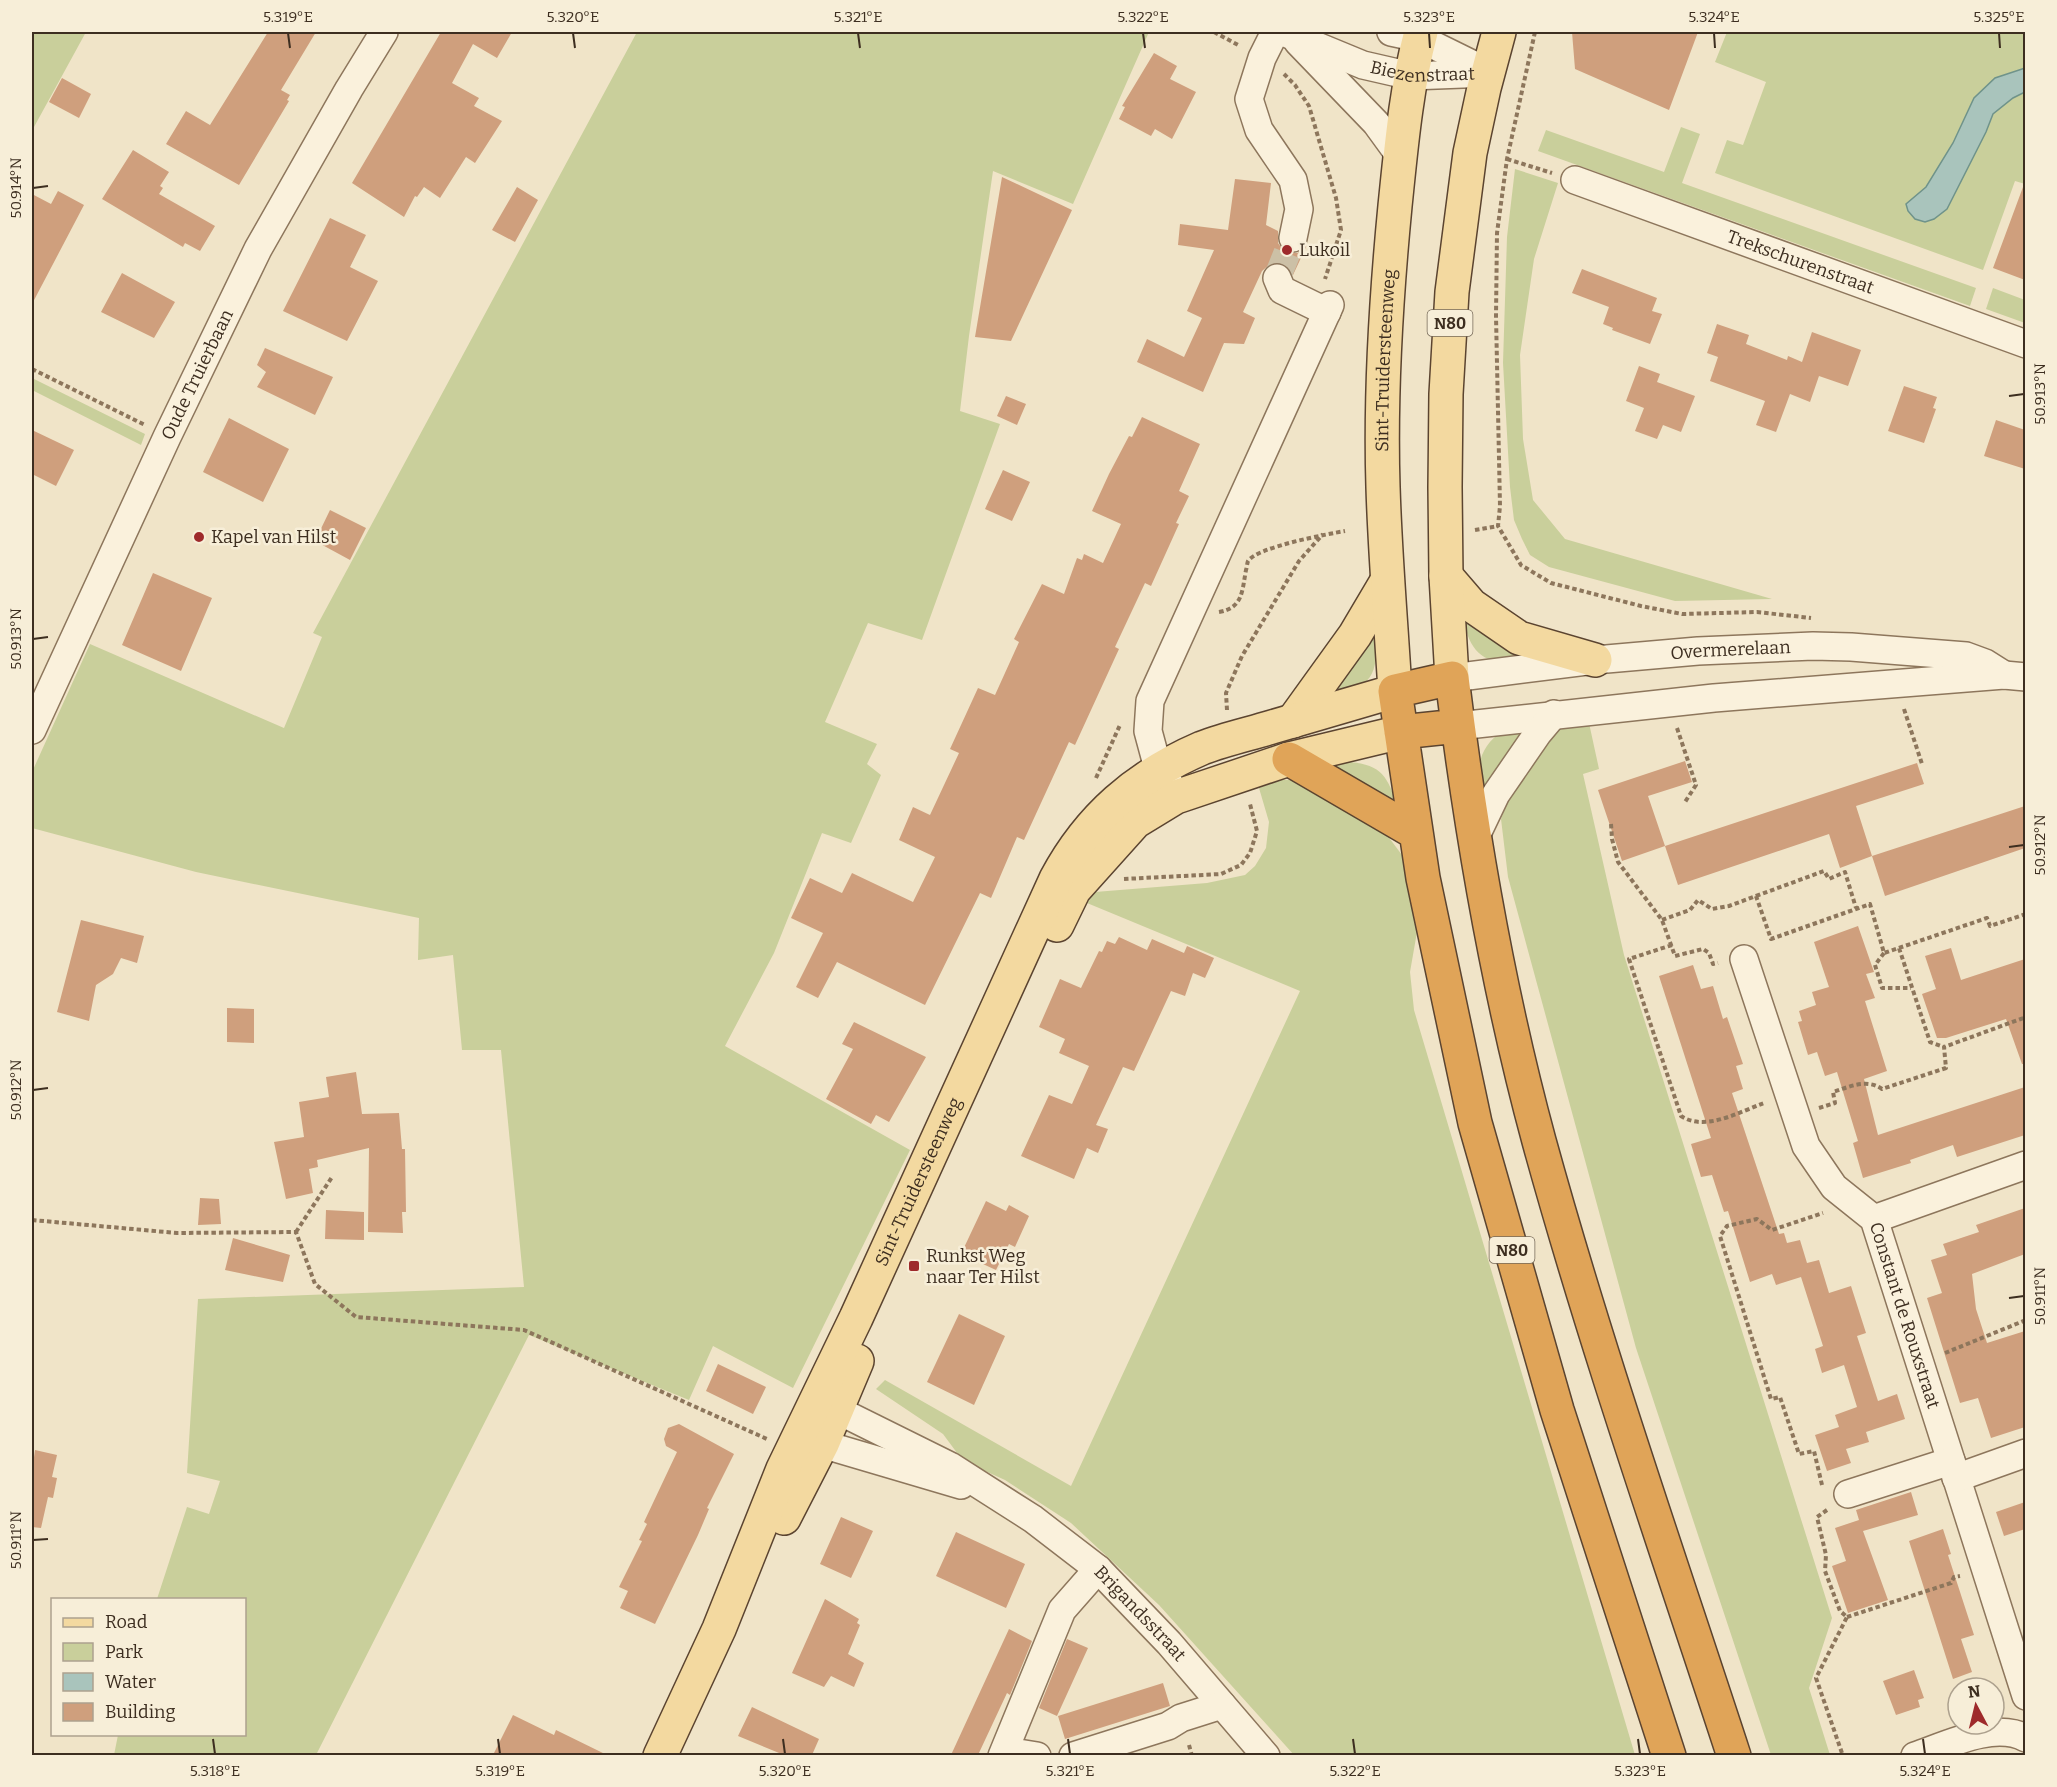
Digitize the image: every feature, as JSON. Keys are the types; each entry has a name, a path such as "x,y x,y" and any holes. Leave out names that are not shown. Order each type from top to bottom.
{"highway":[{"name":"Sint-Truidersteenweg","path":"1452,678 1395,691 1401,732 1458,726"},
{"name":"N80","path":"1452,678 1475,838 1504,993 1539,1139 1611,1385 1732,1750"},
{"name":"N80","path":"1401,732 1422,878 1475,1123 1557,1410 1669,1755"},
{"path":"1289,759 1416,833"}],"main road":[{"name":"N80","path":"1452,678 1446,576 1446,394 1452,292 1470,153 1499,32"},
{"name":"Sint-Truidersteenweg","path":"826,1404 856,1318 1056,879 1070,853 1089,827 1119,798 1162,768 1204,748 1395,691 1383,486 1383,398 1388,280 1400,156 1411,76 1410,34"},
{"path":"1446,576 1472,605 1518,638 1595,660"},
{"path":"1293,721 1355,635 1388,581"},
{"name":"Sint-Truidersteenweg","path":"660,1755 720,1629 788,1510 804,1442 826,1404 856,1363 880,1293 1074,890 1135,822 1176,797 1289,759 1401,732"}],"street":[{"name":"Oude Truierbaan","path":"32,730 40,688 258,249 384,32"},
{"path":"1293,238 1299,209 1293,180 1258,130 1249,99 1262,58 1284,33 1376,123 1400,156"},
{"name":"Biezenstraat","path":"1284,33 1363,65 1411,76 1489,73"},
{"name":"Biezenstraat","path":"1410,34 1489,73"},
{"name":"Trekschurenstraat","path":"1575,180 2025,344"},
{"path":"1176,797 1155,757 1148,731 1150,701 1329,308 1282,290 1277,279"},
{"name":"Overmerelaan","path":"1452,678 1595,660 1698,651 1851,647 1966,656 2015,676"},
{"name":"Overmerelaan","path":"1458,726 1714,698 2015,676"},
{"path":"1475,838 1496,794 1554,714"},
{"name":"Constant de Rouxstraat","path":"1744,959 1806,1146 1834,1187 1864,1211 1954,1469 2025,1696"},
{"path":"1864,1211 2025,1165"},
{"name":"Brigandsstraat","path":"826,1404 950,1466 1033,1520 1098,1569 1169,1643 1266,1755"},
{"name":"Brigandsstraat","path":"804,1442 993,1495"},
{"path":"1848,1494 2025,1452"},
{"path":"1037,1755 1004,1753 1062,1610 1098,1569"},
{"path":"1073,1755 1168,1726 1181,1718 1222,1705"},
{"path":"1915,1755 1991,1731 2021,1736 2025,1705"}],"path":[{"path":"1214,32 1274,65 1295,85 1310,106 1336,198 1341,230 1333,257"},
{"path":"1535,32 1507,159 1497,234 1496,316 1500,506 1498,526 1521,565 1551,583 1682,614 1757,612 1812,618"},
{"path":"1507,159 1575,180"},
{"path":"32,369 167,436"},
{"path":"1468,532 1498,526"},
{"path":"1195,602 1219,612 1231,610 1238,602 1248,561 1260,551 1323,534 1345,531"},
{"path":"1227,712 1226,693 1242,656 1299,561 1323,534"},
{"path":"1903,708 1922,764"},
{"path":"1091,789 1124,716"},
{"path":"1674,722 1696,785 1685,801"},
{"path":"1120,879 1221,874 1241,865 1250,853 1257,831 1250,802"},
{"path":"1611,824 1618,862 1662,920 1675,956 1703,949 1709,953 1713,964 1744,959"},
{"path":"1662,920 1690,910 1698,900 1712,909 1729,906 1824,871 1828,879 1845,872 1856,908"},
{"path":"1756,896 1772,939 1869,904 1884,953"},
{"path":"1911,988 1882,988 1875,965 1884,953 1987,918 1990,926 2025,914"},
{"path":"1672,945 1629,958 1681,1116 1690,1122 1706,1123 1792,1106 1835,1103 1833,1092 1862,1083 1882,1089 1946,1068 1944,1047"},
{"path":"1899,948 1930,1042 1944,1047 2025,1017"},
{"path":"296,1232 332,1177"},
{"path":"1847,1617 1840,1611 1826,1571 1826,1555 1817,1517 1848,1494 1845,1480 1821,1485 1814,1451 1799,1454 1780,1397 1771,1399 1720,1236 1727,1226 1756,1219 1772,1230 1864,1211"},
{"path":"32,1220 177,1233 296,1232"},
{"path":"296,1232 315,1284 356,1317 524,1329 804,1442"},
{"path":"1919,1364 2025,1320"},
{"path":"1843,1755 1816,1678 1847,1617 1951,1583 1954,1577 1985,1569"}],"green space":[{"path":"32,32 86,32 34,127 32,126"},
{"path":"637,32 1149,32 1073,204 993,171 960,411 1000,424 922,640 868,623 825,722 877,744 867,764 881,775 851,843 822,833 774,953 725,1046 910,1150 793,1388 713,1346 689,1400 529,1335 316,1755 114,1755 118,1736 246,1736 246,1598 157,1598 187,1507 209,1514 220,1481 187,1473 198,1299 524,1287 501,1050 462,1050 453,955 418,960 419,918 196,872 32,828 32,772 90,644 284,728 322,637 313,633"},
{"path":"1727,32 2025,32 2025,68 1995,78 1974,98 1953,143 1926,187 1906,204 1947,209 1993,114 2013,98 2025,92 2025,184 2015,181 1983,270 1715,173 1727,140 1743,145 1766,82 1715,62"},
{"path":"1681,127 1700,134 1682,183 1976,288 1970,306 1538,151 1546,130 1664,172"},
{"path":"1515,169 1558,183 1534,259 1520,355 1523,439 1533,500 1565,539 1772,599 1675,601 1549,567 1530,555 1514,520 1503,363 1507,237"},
{"path":"1993,288 2025,300 2025,323 1986,309"},
{"path":"32,378 145,434 141,445 32,390"},
{"path":"1463,612 1523,653 1522,659 1497,661 1481,655 1468,636"},
{"path":"1371,635 1375,639 1376,655 1370,677 1355,689 1319,703"},
{"path":"1562,723 1589,723 1599,769 1583,774 1624,955 1832,1618 1809,1688 1830,1755 1771,1755 1636,1348 1508,877 1501,819 1513,787"},
{"path":"1531,727 1488,784 1484,784 1480,763 1490,742 1501,733"},
{"path":"1350,762 1370,766 1382,774 1387,780 1397,806 1334,769 1336,766"},
{"path":"1281,780 1299,780 1350,811 1368,825 1387,835 1402,855 1417,932 1410,972 1414,1010 1635,1755 1294,1755 1159,1605 1071,1523 1005,1480 963,1461 943,1434 876,1389 885,1380 1071,1486 1300,991 1087,903 1095,892 1207,883 1245,875 1255,866 1266,848 1269,822 1259,788"}],"water":[{"path":"2025,68 2025,92 2013,98 1993,114 1947,209 1934,219 1925,222 1915,219 1908,211 1906,204 1926,187 1953,143 1974,98 1995,78"}],"building":[{"path":"268,32 316,32 281,90 290,95 287,100 289,101 239,185 166,144 186,111 210,125"},
{"path":"441,32 512,32 497,58 473,44 452,83 479,98 474,106 502,121 475,163 466,157 440,198 424,187 417,197 415,196 404,217 352,183"},
{"path":"1572,32 1698,32 1669,110 1575,69"},
{"path":"1154,53 1177,66 1170,79 1196,92 1172,139 1155,129 1151,136 1119,119 1125,107 1122,106"},
{"path":"62,78 91,94 79,118 49,102"},
{"path":"133,150 169,172 160,186 163,188 159,194 215,226 200,251 185,243 183,247 102,199"},
{"path":"1002,177 1072,210 1011,341 975,337"},
{"path":"1235,179 1271,183 1266,225 1278,231 1278,243 1283,250 1289,253 1298,253 1307,245 1293,275 1287,266 1278,262 1270,264 1262,271 1243,312 1255,318 1244,344 1224,343 1203,392 1137,362 1147,339 1184,357 1202,318 1187,311 1214,250 1178,245 1180,224 1228,230"},
{"path":"517,187 538,200 515,242 492,230"},
{"path":"2023,187 2025,188 2025,280 1993,268"},
{"path":"58,191 84,205 32,304 32,194 51,204"},
{"path":"330,218 366,235 350,267 378,281 347,341 283,311"},
{"path":"1582,269 1657,298 1652,311 1662,314 1650,344 1612,330 1613,328 1603,324 1609,307 1572,293"},
{"path":"122,273 175,302 154,338 101,312"},
{"path":"1717,324 1749,335 1746,344 1787,360 1788,356 1802,362 1812,332 1861,350 1848,386 1819,376 1810,402 1790,394 1776,432 1756,425 1765,401 1710,381 1718,357 1707,353"},
{"path":"265,348 333,377 315,415 257,387 266,372 257,365"},
{"path":"1639,366 1660,374 1657,382 1695,396 1681,432 1663,425 1657,439 1635,431 1644,408 1626,401"},
{"path":"1904,386 1937,397 1933,408 1936,409 1924,443 1888,431"},
{"path":"1006,396 1026,404 1017,425 997,416"},
{"path":"1142,417 1200,444 1179,491 1189,496 1151,586 1145,583 1115,647 1119,649 1075,745 1069,742 1024,840 1017,837 991,898 980,893 925,1005 837,962 818,998 796,987 823,933 791,918 810,878 842,893 852,873 913,902 935,857 899,840 913,807 930,815 959,753 950,749 978,688 995,695 1019,642 1014,639 1042,584 1064,594 1077,558 1082,560 1084,554 1103,563 1121,524 1092,511 1129,436 1132,437"},
{"path":"229,418 289,449 263,502 203,472"},
{"path":"1996,420 2025,430 2025,469 1984,456"},
{"path":"32,430 74,450 56,486 32,474"},
{"path":"1003,470 1030,482 1012,521 985,509"},
{"path":"330,510 366,528 350,560 315,541"},
{"path":"153,573 212,598 181,671 122,645"},
{"path":"1685,761 1692,782 1648,796 1665,846 1622,861 1598,790"},
{"path":"1917,763 1924,784 1856,806 1872,856 1840,868 1829,834 1678,885 1665,846"},
{"path":"2025,806 2025,848 1885,896 1872,856"},
{"path":"81,920 144,936 137,963 121,958 113,974 96,985 89,1021 57,1012"},
{"path":"1858,926 1874,972 1866,974 1875,998 1865,1001 1887,1071 1864,1079 1878,1135 2025,1087 2025,1135 1957,1157 1953,1145 1910,1160 1911,1163 1863,1178 1853,1143 1858,1141 1837,1072 1825,1076 1817,1052 1808,1055 1798,1022 1802,1021 1799,1011 1816,1005 1812,992 1829,987 1814,942"},
{"path":"1119,937 1147,950 1152,939 1184,953 1187,946 1214,958 1205,978 1193,973 1185,996 1171,991 1134,1071 1123,1067 1096,1125 1108,1129 1098,1153 1087,1148 1074,1179 1021,1156 1049,1095 1072,1104 1089,1066 1059,1053 1065,1039 1039,1027 1060,979 1081,988 1099,951 1102,952 1107,941 1115,944"},
{"path":"1951,948 1961,980 2025,959 2025,1064 2022,1064 2006,1019 1946,1038 1937,1038 1922,994 1936,989 1925,956"},
{"path":"1693,965 1701,989 1713,986 1723,1019 1727,1017 1743,1064 1736,1066 1743,1089 1732,1093 1779,1234 1784,1233 1787,1243 1800,1240 1807,1263 1819,1260 1829,1293 1851,1286 1866,1333 1857,1336 1878,1401 1897,1394 1905,1419 1866,1432 1869,1442 1846,1449 1851,1463 1827,1471 1815,1435 1839,1427 1835,1415 1857,1407 1844,1365 1822,1373 1815,1349 1823,1346 1801,1277 1776,1285 1772,1274 1750,1282 1728,1211 1724,1212 1712,1175 1701,1177 1691,1144 1711,1138 1659,976"},
{"path":"227,1008 254,1009 254,1043 227,1042"},
{"path":"854,1022 926,1057 889,1122 876,1115 871,1124 826,1099 853,1049 842,1044"},
{"path":"356,1072 362,1114 399,1113 402,1149 405,1149 406,1212 402,1212 403,1233 368,1232 369,1148 317,1160 318,1167 309,1169 313,1193 286,1199 274,1142 304,1137 299,1102 329,1097 326,1077"},
{"path":"200,1198 219,1199 221,1224 198,1225"},
{"path":"986,1201 1006,1211 1009,1205 1029,1216 1015,1247 1009,1244 996,1270 961,1254"},
{"path":"2025,1208 2025,1254 1972,1274 1976,1309 1987,1343 2025,1331 2025,1427 1991,1438 1978,1398 1960,1403 1927,1298 1942,1293 1931,1260 1947,1255 1943,1244 1979,1232 1976,1225"},
{"path":"326,1210 364,1212 364,1240 325,1239"},
{"path":"233,1238 290,1255 283,1282 225,1270"},
{"path":"959,1314 1005,1336 974,1405 927,1382"},
{"path":"718,1364 766,1387 753,1414 706,1391"},
{"path":"679,1424 734,1454 655,1624 620,1608 628,1591 619,1587 642,1541 639,1540 647,1524 644,1522 677,1452 666,1446 664,1439 668,1428"},
{"path":"35,1450 57,1455 52,1477 57,1478 53,1498 48,1497 41,1528 32,1527 32,1472"},
{"path":"1911,1492 1918,1515 1863,1531 1888,1600 1848,1613 1832,1566 1846,1561 1835,1528 1859,1520 1856,1510"},
{"path":"2025,1502 2025,1529 2004,1536 1996,1512"},
{"path":"841,1517 873,1531 851,1578 820,1564"},
{"path":"1943,1529 1951,1554 1948,1555 1974,1635 1961,1639 1972,1672 1952,1676 1909,1541"},
{"path":"956,1532 1025,1564 1006,1608 936,1576"},
{"path":"825,1599 859,1619 857,1623 860,1625 848,1654 864,1663 854,1687 831,1676 824,1687 792,1673"},
{"path":"1009,1629 1032,1641 1010,1695 1007,1693 978,1755 951,1755"},
{"path":"1067,1639 1088,1648 1057,1716 1039,1708"},
{"path":"1914,1670 1924,1698 1918,1700 1920,1707 1896,1715 1883,1681"},
{"path":"1163,1683 1170,1706 1065,1739 1058,1716"},
{"path":"752,1707 819,1739 812,1755 784,1755 738,1736"},
{"path":"513,1715 554,1735 556,1730 607,1755 493,1755"}],"tunnel":[{"path":"1277,278 1293,238"}],"place":[{"name":"Lukoil","path":"1287,250"},
{"name":"Kapel van Hilst","path":"199,537"},
{"name":"Runkst Weg naar Ter Hilst","path":"914,1266"}]}
